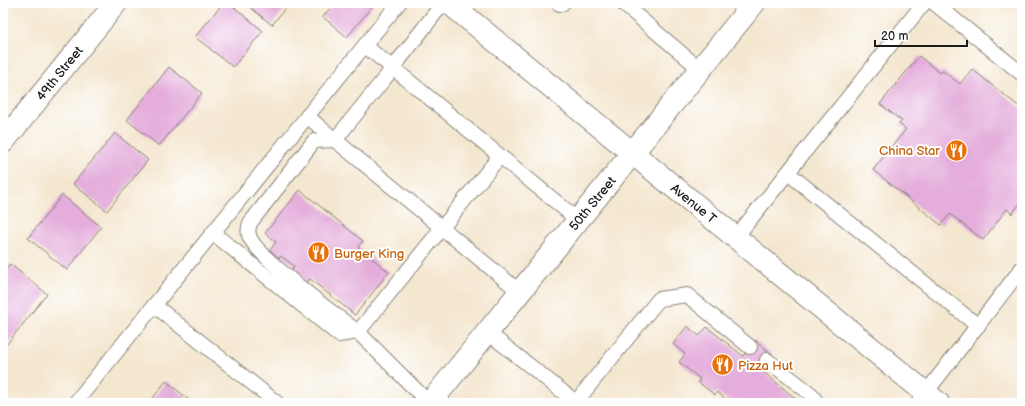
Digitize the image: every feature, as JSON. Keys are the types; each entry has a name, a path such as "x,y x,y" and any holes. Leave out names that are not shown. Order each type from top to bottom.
{"street":[{"name":"49th Street","path":"3,142 116,3"},
{"name":"Avenue T","path":"449,3 736,237 927,400"},
{"name":"50th Street","path":"430,403 754,3"}],"lane":[{"path":"75,403 399,3"},
{"path":"430,403 358,332 270,262 256,248 249,235 250,223 314,141 336,140 443,3"},
{"path":"558,3 563,3"},
{"path":"622,3 700,69"},
{"path":"736,237 924,3"},
{"path":"934,3 1022,74"},
{"path":"365,46 578,220"},
{"path":"307,116 520,292"},
{"path":"213,233 339,335 358,332 500,156"},
{"path":"788,173 978,326"},
{"path":"927,400 978,326 1022,268"},
{"path":"488,332 576,403 659,299 687,295 750,347"},
{"path":"154,305 278,403"},
{"path":"767,360 811,394 818,403"}],"building":[{"path":"223,3 229,3 263,31 233,67 195,37"},
{"path":"245,3 289,3 272,25"},
{"path":"334,3 375,3 347,37 323,17"},
{"name":"China Star","path":"919,56 940,73 943,71 960,84 972,69 1022,109 1022,191 1019,194 1022,197 1022,201 1012,214 1007,209 983,240 950,214 941,225 873,170 906,129 899,124 902,121 880,104"},
{"path":"169,67 202,93 159,146 127,120"},
{"path":"115,133 148,160 107,211 73,184"},
{"name":"Burger King","path":"300,190 363,241 358,247 389,272 355,315 310,279 306,283 291,271 294,266 281,256 279,258 270,250 276,242 265,233"},
{"path":"62,195 101,227 67,270 28,238"},
{"path":"10,264 47,294 7,344 3,341 3,273"},
{"name":"Pizza Hut","path":"687,326 699,336 707,327 743,356 755,340 772,354 760,369 795,398 790,403 730,403 717,392 715,395 698,382 700,379 679,362 685,354 673,344"},
{"path":"166,381 193,403 149,403"}],"place":[{"name":"China Star","path":"956,150"},
{"name":"Burger King","path":"319,253"},
{"name":"Pizza Hut","path":"723,365"}]}
